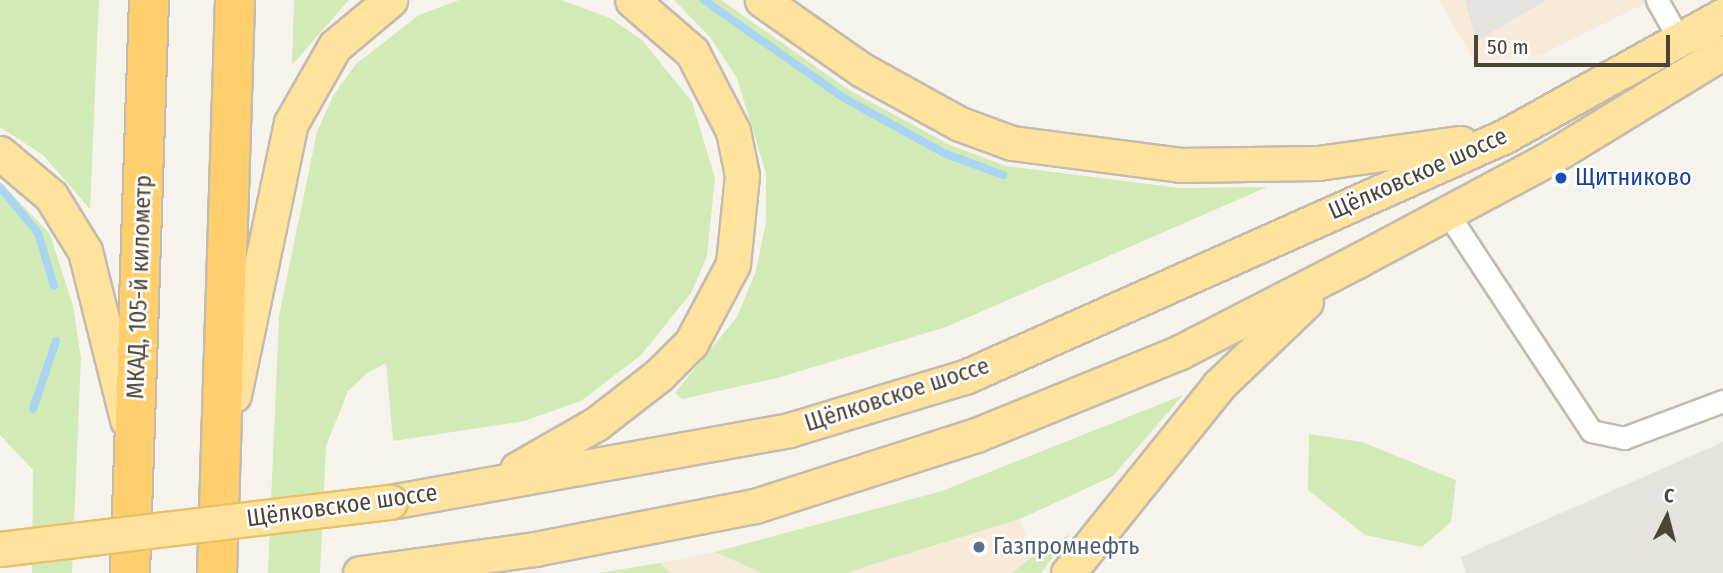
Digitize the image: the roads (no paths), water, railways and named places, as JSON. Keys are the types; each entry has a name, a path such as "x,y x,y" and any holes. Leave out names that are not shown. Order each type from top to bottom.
{"highway":[{"name":"МКАД, 105-й километр","path":"130,573 149,0"},
{"path":"217,573 235,0"}],"main road":[{"path":"221,459 291,123 335,46 390,0"},
{"path":"496,482 596,424 659,375 691,343 733,264 742,175 733,131 692,52 632,0"},
{"path":"762,0 862,70 960,124 1069,154 1181,165 1318,163 1505,136"},
{"name":"Щёлковское шоссе","path":"0,548 390,502 789,430 965,377 1505,136 1723,15"},
{"name":"Щёлковское шоссе","path":"373,571 626,533 837,484 976,435 1180,352 1448,214 1723,52"},
{"path":"0,153 51,195 85,251 134,456"},
{"path":"1068,573 1219,385 1280,322 1357,261"},
{"path":"420,565 479,573"}],"street":[{"path":"1657,0 1679,39"},
{"path":"1448,214 1591,431 1624,438 1723,401"}],"waterway":[{"path":"704,0 844,98 946,154 1003,175"},
{"path":"0,187 38,233 54,286"},
{"path":"33,409 56,341"}],"place":[{"name":"Щитниково","path":"1561,178"},
{"name":"Газпромнефть","path":"979,547"}]}
